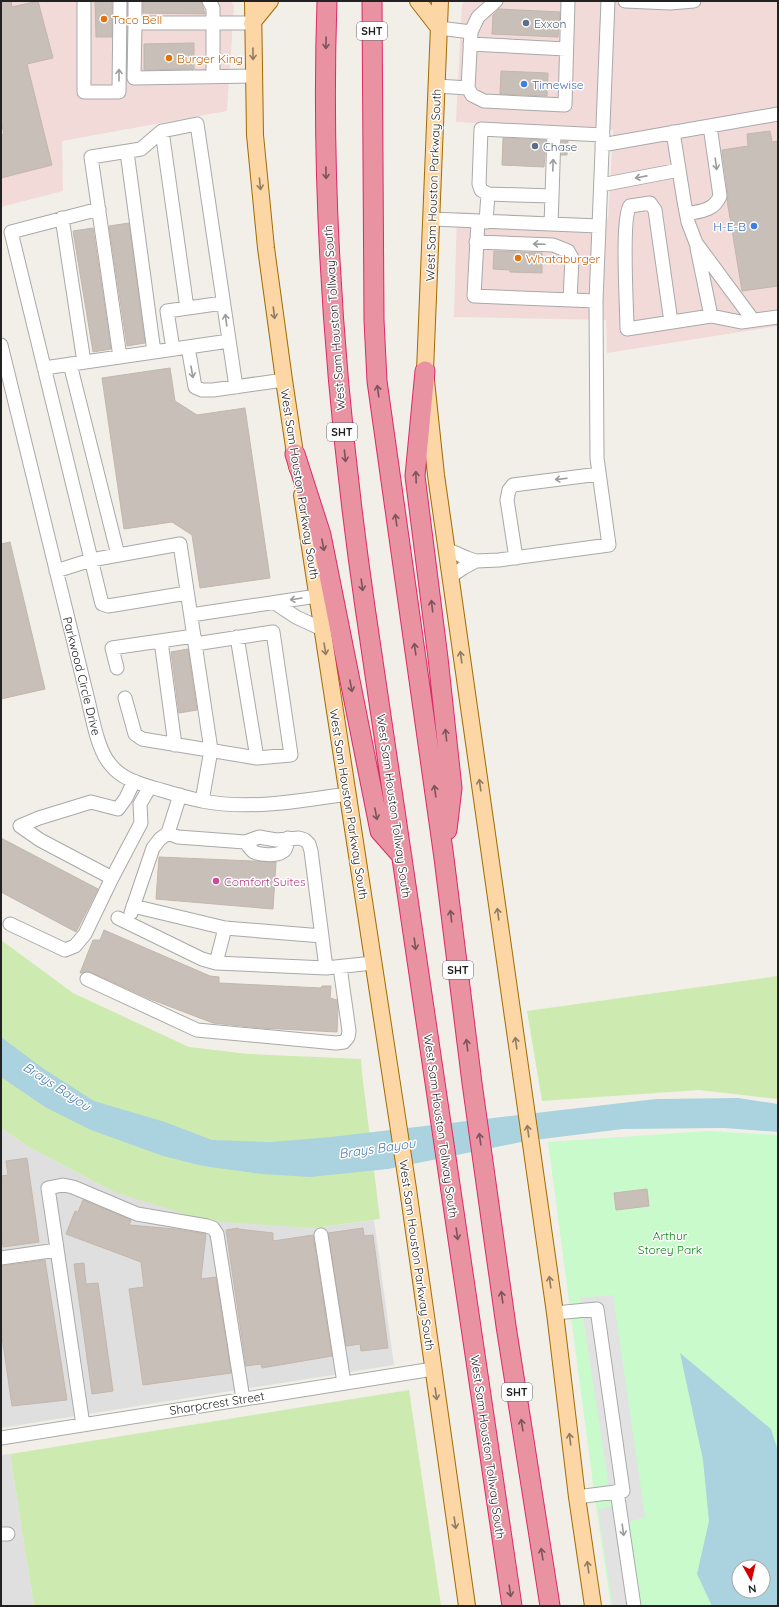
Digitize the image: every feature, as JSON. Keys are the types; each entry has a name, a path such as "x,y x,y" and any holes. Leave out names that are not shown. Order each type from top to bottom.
{"highway":[{"name":"SHT","path":"372,1 374,320 377,381 444,858 472,1083 506,1326 550,1606"},
{"name":"West Sam Houston Tollway South","path":"327,3 326,182 331,295 338,384 352,519 512,1606"},
{"path":"425,371 415,476 438,658 452,788 444,858"},
{"path":"295,454 321,535 380,831 402,856"}],"main road":[{"path":"252,9 270,1"},
{"path":"418,1 439,28"},
{"name":"West Sam Houston Parkway South","path":"440,1 425,371 436,475 521,1082 555,1312 577,1497 593,1606"},
{"name":"West Sam Houston Parkway South","path":"252,9 255,135 266,248 295,454 408,1189 466,1606"}],"street":[{"path":"84,1 84,92 119,92 120,1"},
{"path":"135,1 134,78 254,76"},
{"path":"209,1 213,8 213,77"},
{"path":"496,1 478,17 470,38 468,88 472,95 484,101 565,105 568,1"},
{"path":"446,548 476,561 516,558 609,545 597,458 596,302 608,1"},
{"path":"624,1 670,4 694,1"},
{"path":"135,23 213,23 252,9"},
{"path":"439,28 470,38 566,49"},
{"path":"436,86 468,88"},
{"path":"552,196 488,194 481,190 479,184 481,129 554,133 603,140 673,132 778,114"},
{"path":"120,357 92,157 141,149 162,131 197,124 236,387"},
{"path":"687,214 712,208 720,196 710,126"},
{"path":"162,131 187,308"},
{"path":"673,132 687,214 696,243 711,316"},
{"path":"550,224 554,133"},
{"path":"127,152 154,352"},
{"path":"601,185 679,170"},
{"path":"488,194 476,242 474,296 596,302"},
{"path":"671,322 655,210 650,203 630,206 626,213 624,233 627,329 711,316 741,322 778,317"},
{"path":"99,209 11,232 90,560 102,604 108,606 187,593"},
{"path":"62,218 84,362"},
{"path":"431,219 599,226"},
{"path":"476,242 553,244 568,251 572,258 570,300"},
{"path":"696,243 753,320"},
{"path":"173,349 167,311 223,303"},
{"path":"44,368 229,341"},
{"name":"Parkwood Circle Drive","path":"1,345 102,754 110,765 121,775 134,781 150,787 202,801 250,805 347,794"},
{"path":"188,347 195,386 202,390 284,380"},
{"path":"70,364 118,555"},
{"path":"516,558 507,500 509,490 513,485 599,474"},
{"path":"56,571 90,560 180,544 211,750 202,801"},
{"path":"450,577 476,561"},
{"path":"191,615 317,596"},
{"path":"275,602 296,617 322,629"},
{"path":"117,668 112,648 160,641 237,637 272,632 291,755 257,758 142,739 136,734 125,698"},
{"path":"237,637 257,758"},
{"path":"160,641 176,744"},
{"path":"112,878 40,840 20,826 39,818 91,802 118,809 126,798 134,781"},
{"path":"10,924 65,950 75,946 84,934 141,823 140,804 150,787"},
{"path":"180,795 168,833 160,839 153,848 133,906 123,920 202,959 216,963 231,965 326,968 373,963"},
{"path":"168,833 178,837 245,842 259,838 276,840 299,838 310,844 326,968"},
{"path":"133,906 225,928 322,936"},
{"path":"216,963 225,928"},
{"path":"87,979 197,1030 336,1043 344,1042 348,1037 349,1031 340,967"},
{"path":"83,1425 48,1188 63,1185 73,1187 137,1214 213,1228 217,1234 243,1399"},
{"path":"321,1235 344,1383"},
{"path":"1,1258 57,1250"},
{"path":"555,1312 595,1303 623,1491 577,1497"},
{"name":"Sharpcrest Street","path":"1,1438 433,1369"},
{"path":"617,1492 634,1606"}],"shaded area":[{"path":"1,1 231,1 234,6 227,111 62,141 63,191 1,207"},
{"path":"466,1 778,1 778,326 607,353 606,320 454,317 457,212 608,219 613,130 456,122 462,4"},
{"path":"1,1128 29,1147 114,1192 315,1228 374,1220 394,1365 1,1428"},
{"path":"613,1295 645,1517 622,1524 634,1606 613,1606 598,1510 612,1506 580,1298"},
{"path":"10,1454 34,1606 1,1606 1,1455"}],"green space":[{"path":"1,940 73,993 189,1047 248,1054 361,1059 380,1219 315,1228 208,1221 114,1192 29,1147 1,1128"},
{"path":"778,976 778,1099 699,1090 542,1101 527,1011"},
{"name":"Arthur Storey Park","path":"708,1131 778,1135 778,1606 611,1606 596,1506 548,1142"},
{"path":"409,1390 441,1606 34,1606 10,1454"}],"water":[{"name":"Brays Bayou","path":"1,1037 44,1069 94,1101 165,1122 212,1140 271,1142 331,1137 656,1099 738,1098 778,1104 778,1132 724,1128 623,1129 526,1141 388,1169 310,1177 262,1174 203,1166 163,1156 91,1130 45,1107 1,1077"},
{"path":"680,1353 771,1429 778,1451 778,1606 712,1606 697,1574 709,1521 703,1460"}],"building":[{"path":"1,1 11,1 12,7 38,1 53,58 27,64 52,165 1,178 1,135 4,134 1,121"},
{"name":"Taco Bell","path":"95,1 112,1 112,37 96,37"},
{"path":"143,1 201,1 205,14 143,13"},
{"name":"Exxon","path":"499,9 560,12 558,37 492,34 493,15"},
{"name":"Burger King","path":"194,43 194,69 144,70 144,44"},
{"name":"Timewise","path":"501,71 548,73 547,96 500,94"},
{"name":"H-E-B","path":"770,131 772,142 778,141 778,286 742,291 727,200 728,195 722,150 748,146 747,134"},
{"name":"Chase","path":"503,138 546,140 544,167 502,165"},
{"path":"562,141 568,141 567,155 561,155"},
{"path":"129,223 145,343 127,346 109,226"},
{"path":"93,228 111,349 93,352 73,231"},
{"name":"Whataburger","path":"494,251 542,253 542,273 510,272 510,270 493,269"},
{"path":"170,368 175,401 197,415 245,408 270,578 200,588 192,535 172,522 124,529 102,378"},
{"path":"10,542 45,689 1,699 1,544"},
{"path":"188,649 197,710 179,713 171,652"},
{"path":"1,838 98,889 76,932 1,892"},
{"name":"Comfort Suites","path":"159,857 276,862 273,909 156,899"},
{"path":"104,930 210,976 219,977 219,983 321,988 322,986 331,986 330,998 337,1000 337,1032 261,1028 213,1023 150,999 90,972 80,973 93,940 100,940"},
{"path":"27,1158 39,1242 3,1247 1,1233 1,1176 8,1175 6,1161"},
{"path":"647,1189 649,1206 616,1210 614,1193"},
{"path":"83,1200 131,1220 129,1225 175,1229 206,1234 201,1279 216,1277 231,1373 143,1385 129,1289 144,1287 141,1262 66,1234 75,1211 78,1212"},
{"path":"238,1228 273,1233 273,1241 313,1235 332,1356 262,1368 261,1364 246,1366 226,1230"},
{"path":"363,1228 364,1236 373,1235 388,1348 361,1351 360,1344 346,1346 328,1233"},
{"path":"45,1260 67,1400 12,1406 1,1330 1,1266"},
{"path":"84,1263 86,1284 98,1283 113,1391 92,1394 74,1264"}],"place":[{"name":"Taco Bell","path":"104,19"},
{"name":"Exxon","path":"526,23"},
{"name":"Burger King","path":"169,58"},
{"name":"Timewise","path":"524,84"},
{"name":"Chase","path":"535,146"},
{"name":"H-E-B","path":"754,226"},
{"name":"Whataburger","path":"518,258"},
{"name":"Comfort Suites","path":"216,881"}]}
